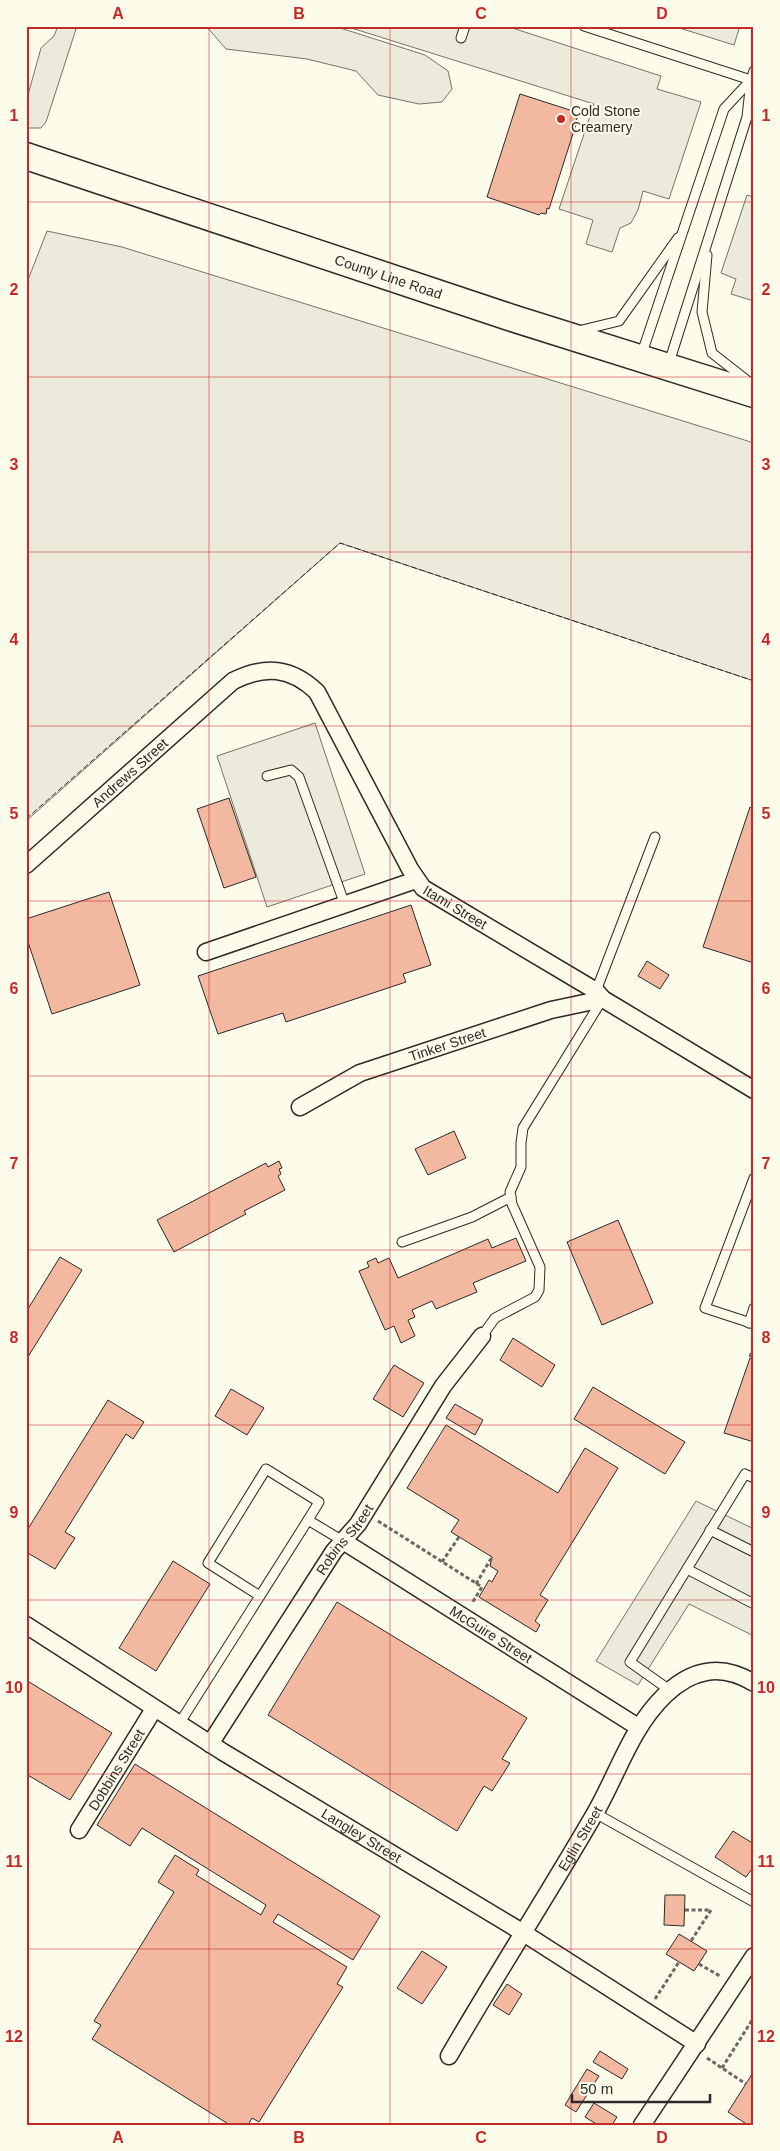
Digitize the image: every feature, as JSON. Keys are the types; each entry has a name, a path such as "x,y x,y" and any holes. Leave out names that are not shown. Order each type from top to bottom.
{"main road":[{"name":"County Line Road","path":"26,156 512,318 754,394"}],"street":[{"name":"Itami Street","path":"233,681 254,673 276,671 297,677 317,692 416,880 423,888 754,1090"},
{"name":"Andrews Street","path":"26,865 233,681"},
{"path":"206,952 416,880"},
{"name":"Tinker Street","path":"300,1107 360,1073 599,995"},
{"name":"Robins Street","path":"210,1744 329,1559 365,1513 443,1386 482,1336"},
{"name":"McGuire Street","path":"343,1541 638,1727"},
{"name":"Langley Street","path":"26,1626 210,1744 522,1932 647,2012 695,2047"},
{"name":"Eglin Street","path":"449,2056 522,1932 595,1814 638,1727 671,1691 692,1676 710,1670 728,1671 749,1680"},
{"name":"Dobbins Street","path":"79,1830 154,1709"},
{"path":"642,2125 754,1956"}],"lane":[{"path":"461,38 465,26"},
{"path":"584,26 752,81"},
{"path":"668,366 747,117 754,71"},
{"path":"641,357 724,109 752,81"},
{"path":"512,318 578,331 619,321 684,229"},
{"path":"708,239 702,312 712,353 754,385"},
{"path":"268,776 291,770 300,777 345,905"},
{"path":"482,1336 495,1318 535,1297 539,1290 540,1267 512,1204 510,1192 521,1167 523,1128 578,1035 599,995 656,837"},
{"path":"754,1178 705,1308 751,1323 754,1308"},
{"path":"402,1242 472,1216 511,1197"},
{"path":"179,1724 260,1596 308,1520 319,1502 266,1469 208,1563 260,1596"},
{"path":"671,1691 630,1662 745,1474 754,1478"},
{"path":"308,1520 343,1541"},
{"path":"710,1530 754,1552"},
{"path":"687,1569 754,1604"},
{"path":"595,1814 754,1902"}],"path":[{"path":"750,1357 754,1346"},
{"path":"365,1513 482,1587 472,1603 480,1608"},
{"path":"442,1562 459,1537"},
{"path":"476,1584 492,1557"},
{"path":"685,1910 711,1910 691,1941"},
{"path":"647,2012 679,1962"},
{"path":"699,1964 735,1985"},
{"path":"722,2068 754,2017"},
{"path":"695,2047 746,2084"}],"shaded area":[{"path":"58,26 77,26 46,122 41,128 29,128 26,126 26,102 41,48 54,36"},
{"path":"206,26 334,26 425,55 448,71 452,89 442,102 419,104 378,95 356,71 307,59 226,49"},
{"path":"345,26 506,26 661,76 657,89 701,102 669,199 643,191 638,210 631,223 620,228 612,252 586,244 593,220 559,209 594,104"},
{"path":"673,26 740,26 734,45"},
{"path":"747,195 754,197 754,301 731,294 736,279 721,273"},
{"path":"47,231 122,247 754,443 754,681 340,543 26,821 26,285"},
{"path":"315,723 365,874 267,907 217,756"},
{"path":"696,1501 754,1529 754,1636 689,1604 638,1685 596,1661"}],"building":[{"path":"520,94 573,111 572,114 578,116 546,214 541,213 539,215 487,197"},
{"path":"229,798 256,877 224,888 197,809"},
{"path":"750,807 754,809 754,963 703,947"},
{"path":"109,892 140,985 52,1014 26,936 26,919"},
{"path":"411,905 431,965 403,974 406,982 286,1022 283,1013 218,1034 198,976"},
{"path":"647,961 669,975 660,989 638,976"},
{"path":"454,1131 466,1158 428,1175 415,1149"},
{"path":"279,1161 282,1168 279,1169 281,1174 278,1176 285,1190 244,1211 246,1214 174,1252 157,1220 266,1163 268,1167"},
{"path":"618,1220 653,1303 602,1325 567,1242"},
{"path":"516,1238 526,1261 473,1283 477,1292 436,1309 432,1301 412,1310 415,1317 408,1320 415,1336 401,1343 394,1326 385,1330 359,1271 369,1267 367,1262 376,1258 378,1263 389,1258 398,1278 488,1239 492,1248"},
{"path":"60,1257 82,1270 26,1360 26,1312"},
{"path":"513,1338 555,1365 542,1387 500,1360"},
{"path":"750,1358 754,1360 754,1442 724,1433"},
{"path":"394,1365 424,1383 403,1417 373,1399"},
{"path":"593,1387 685,1442 665,1474 574,1419"},
{"path":"231,1389 264,1408 247,1435 215,1416"},
{"path":"108,1400 144,1422 133,1439 126,1434 65,1532 75,1538 55,1569 26,1552 26,1532"},
{"path":"455,1404 483,1420 475,1435 446,1418"},
{"path":"446,1425 558,1493 585,1448 618,1468 540,1595 548,1600 535,1621 540,1625 536,1632 479,1597 489,1580 492,1582 498,1571 490,1566 492,1557 451,1532 459,1520 407,1488"},
{"path":"173,1561 210,1584 156,1671 119,1648"},
{"path":"337,1602 527,1718 502,1759 510,1763 492,1791 484,1786 457,1831 268,1715"},
{"path":"26,1680 112,1733 70,1800 26,1774"},
{"path":"135,1764 380,1916 353,1960 278,1914 273,1922 347,1967 337,1984 343,1987 259,2122 252,2118 248,2125 230,2125 92,2039 101,2025 94,2021 174,1892 158,1882 175,1855 199,1870 196,1875 261,1915 266,1905 142,1828 130,1846 97,1825"},
{"path":"733,1831 754,1844 754,1866 746,1877 715,1857"},
{"path":"665,1895 685,1895 684,1926 664,1925"},
{"path":"679,1934 707,1951 694,1971 666,1954"},
{"path":"422,1951 447,1967 422,2004 397,1988"},
{"path":"507,1984 522,1994 509,2015 493,2005"},
{"path":"600,2051 628,2069 622,2079 593,2062"},
{"path":"587,2069 599,2076 576,2112 565,2105"},
{"path":"754,2071 754,2125 748,2125 728,2112"},
{"path":"594,2103 617,2117 612,2125 598,2125 585,2117"}],"fence":[{"path":"26,819 340,543 754,681"}],"place":[{"name":"Cold Stone Creamery","path":"561,119"}]}
